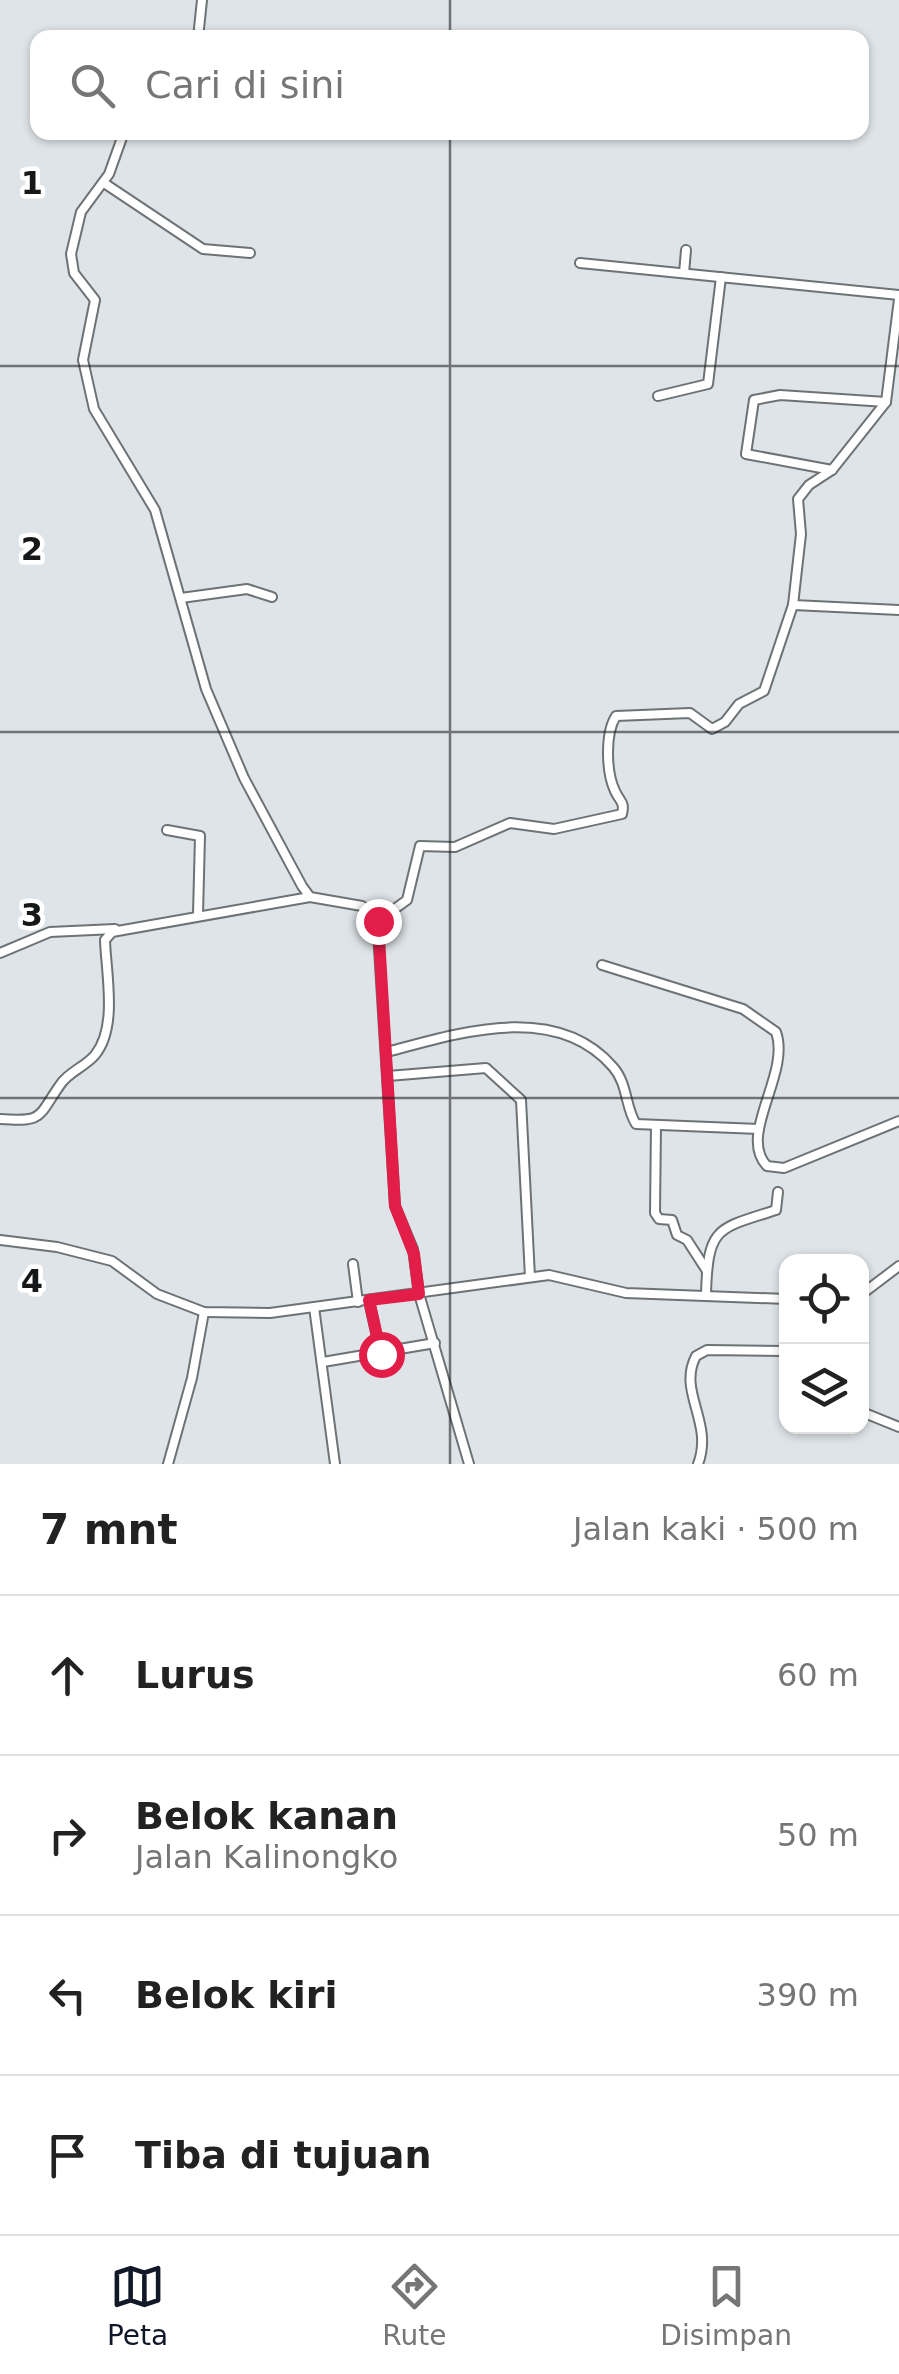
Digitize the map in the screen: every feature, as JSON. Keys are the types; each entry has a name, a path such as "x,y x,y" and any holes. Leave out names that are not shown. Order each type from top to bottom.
{"street":[{"path":"199,30 202,0"},
{"path":"121,140 104,183 81,212 71,254 74,274 95,300 82,360 84,376 94,409 155,510 198,668 234,756 310,897"},
{"path":"104,183 203,249 250,254"},
{"path":"684,273 686,250"},
{"path":"378,921 407,900 420,846 456,847 510,824 554,829 622,814 624,805 610,771 615,716 690,713 706,728 720,726 739,704 764,691 793,605 801,534 798,499 809,485 832,470 886,402 899,297 580,262"},
{"path":"658,396 708,384 721,277"},
{"path":"832,470 748,455 744,444 754,400 788,395 886,402"},
{"path":"180,598 243,590 272,597"},
{"path":"793,605 899,610"},
{"path":"167,830 200,836 198,914"},
{"path":"0,953 50,932 116,929 310,897 372,910 378,921 395,1206 414,1254 419,1294 469,1464"},
{"path":"0,1119 41,1116 63,1080 98,1052 108,1019 106,940 116,929"},
{"path":"602,965 744,1009 768,1024 778,1037 780,1060 759,1129 760,1157 776,1168 899,1121"},
{"path":"386,1052 508,1027 552,1030 608,1062 625,1088 634,1122 759,1129"},
{"path":"388,1076 486,1068 515,1091 524,1124 530,1277"},
{"path":"656,1125 654,1213 659,1219 672,1220 677,1235 688,1240 707,1271"},
{"path":"706,1294 708,1251 728,1225 774,1210 778,1192"},
{"path":"0,1240 57,1247 112,1261 157,1294 204,1312 260,1314 530,1277 564,1276 638,1294 779,1299"},
{"path":"353,1264 358,1302"},
{"path":"869,1289 899,1266"},
{"path":"369,1300 381,1354"},
{"path":"314,1307 334,1464"},
{"path":"168,1464 192,1378 204,1312"},
{"path":"323,1362 435,1342"},
{"path":"698,1464 704,1437 689,1382 696,1356 707,1350 779,1352"},
{"path":"869,1415 899,1427"}],"route":[{"path":"378,921 395,1206 414,1254 419,1294 369,1300 381,1354"}]}
